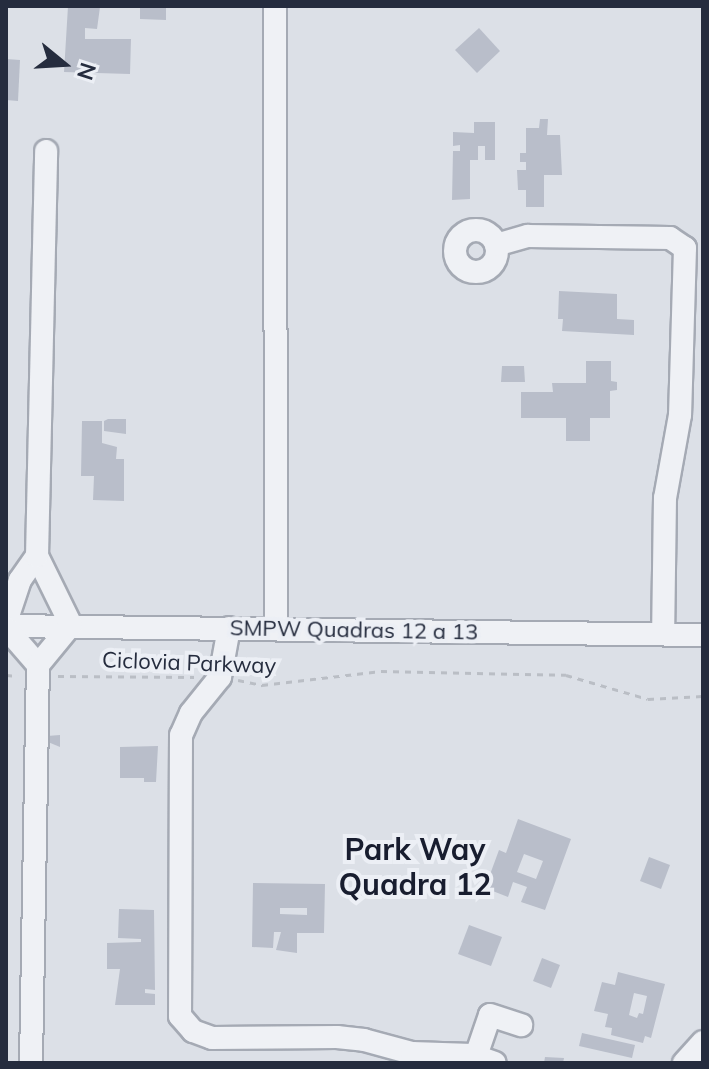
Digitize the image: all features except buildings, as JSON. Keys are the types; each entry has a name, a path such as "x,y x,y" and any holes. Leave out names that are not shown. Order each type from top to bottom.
{"street":[{"path":"275,6 276,628"},
{"path":"31,1063 38,670 71,625 37,556 46,151"},
{"path":"496,245 528,236 670,238 685,248 680,415 665,498 663,634"},
{"path":"37,556 20,580 6,625 38,670"},
{"name":"SMPW Quadras 12 a 13","path":"6,625 703,635"},
{"path":"229,628 220,677 191,713 181,735 180,1016 193,1031 212,1038 337,1037 364,1040 412,1053 486,1059 488,1016 521,1025"},
{"path":"684,1063 703,1042"}],"path":[{"name":"Ciclovia Parkway","path":"6,675 38,670 220,677 262,685 381,671 566,675 648,699 703,696"}],"district":[{"name":"Park Way Quadra 12","path":"415,866"}]}
